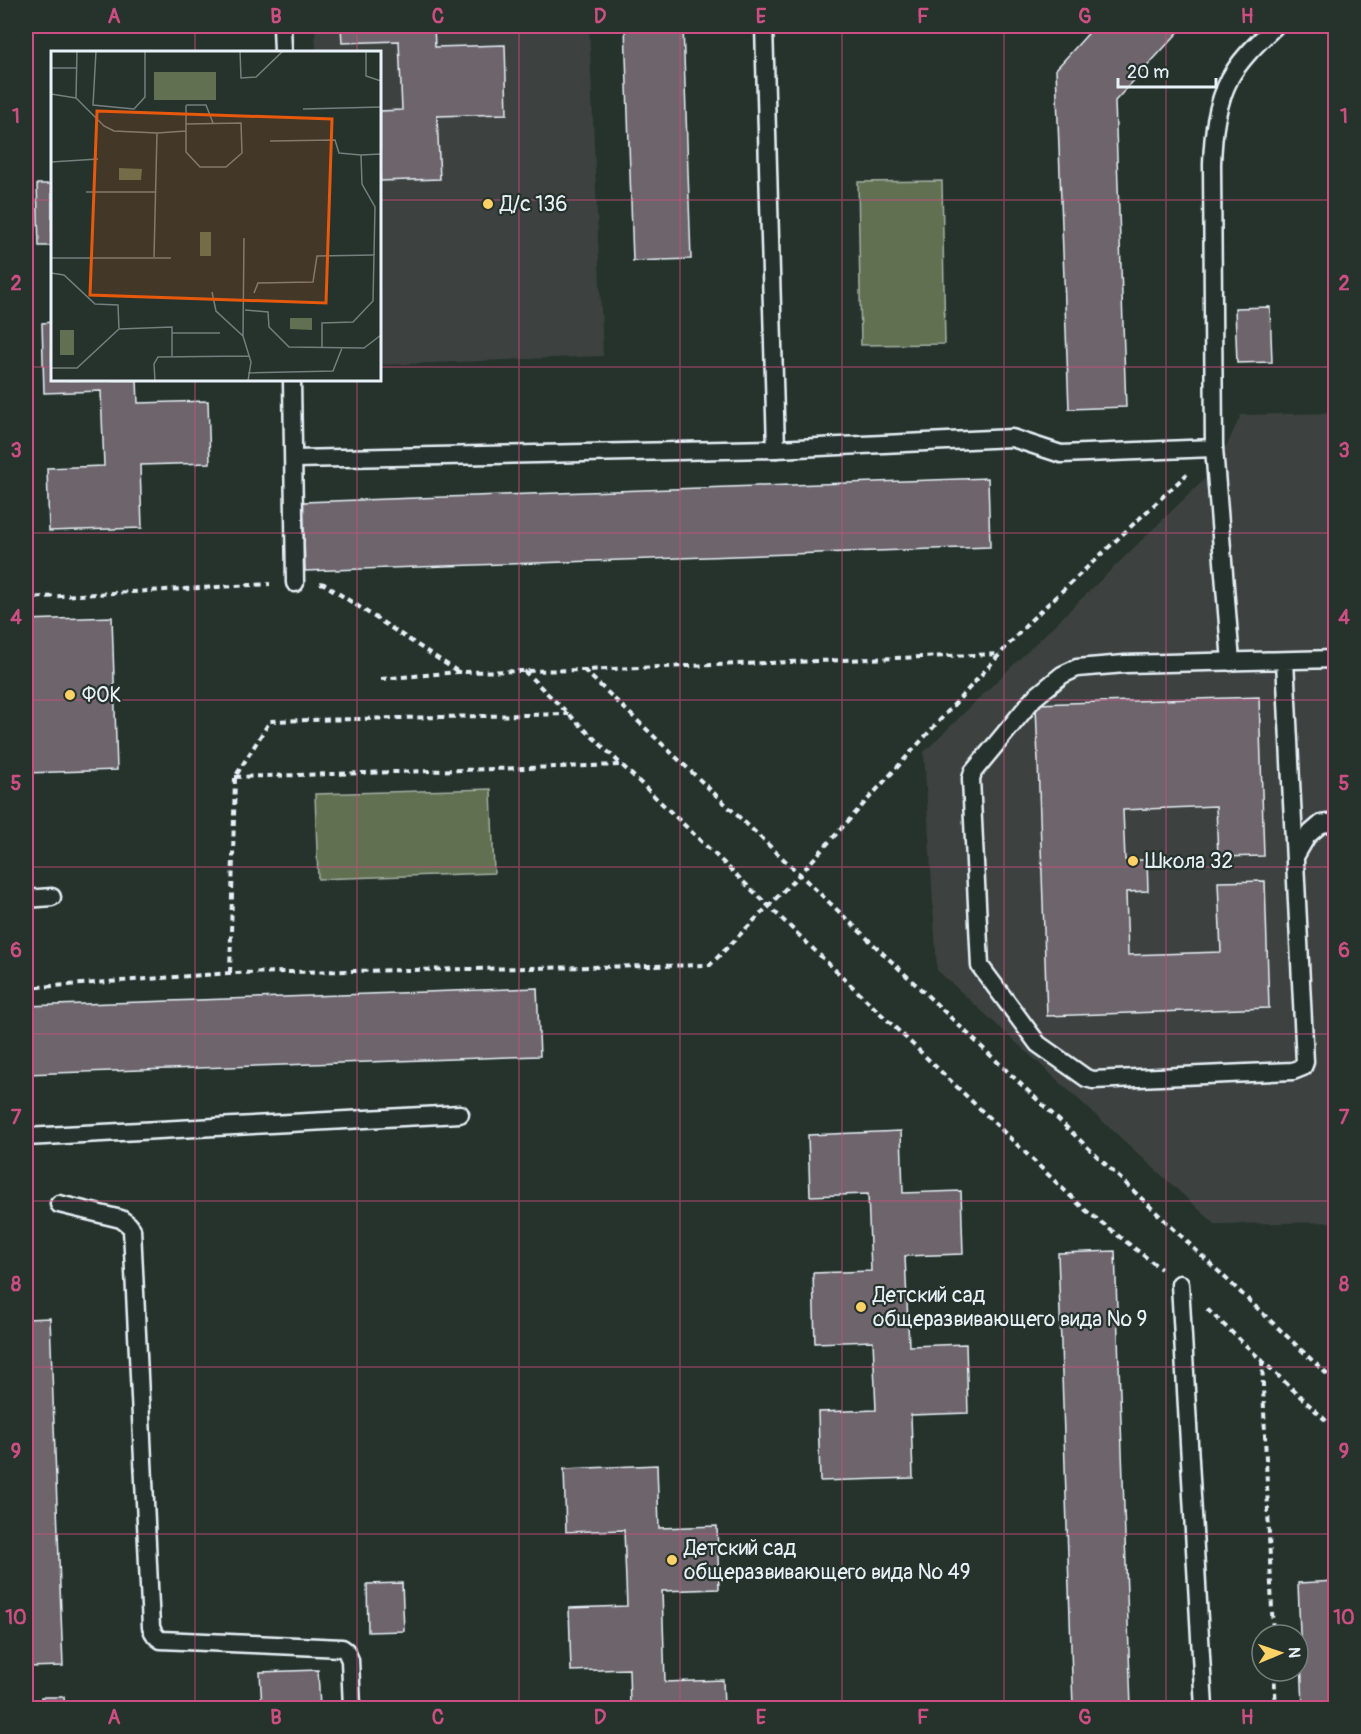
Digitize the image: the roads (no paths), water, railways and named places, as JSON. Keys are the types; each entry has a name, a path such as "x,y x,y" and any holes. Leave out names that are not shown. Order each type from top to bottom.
{"lane":[{"path":"282,26 283,51"},
{"path":"764,26 776,449"},
{"path":"1231,662 1214,448 1212,176 1214,134 1219,106 1230,78 1248,54 1275,26"},
{"path":"292,381 296,583"},
{"path":"294,459 776,449 1012,438 1060,454 1214,448"},
{"path":"1285,661 1306,1056 1303,1067 1298,1070 1089,1079 1083,1077 1038,1044 980,966 971,779 975,769 1034,698 1062,675 1077,668 1125,664 1335,659"},
{"path":"1296,855 1307,836 1321,824 1335,822"},
{"path":"26,899 52,897"},
{"path":"26,1137 460,1114"},
{"path":"59,1204 121,1219 132,1229 152,1632 161,1640 342,1648 350,1660 352,1708"},
{"path":"1180,1284 1204,1708"}],"place":[{"name":"Д/с 136","path":"488,204"},
{"name":"ФОК","path":"70,695"},
{"name":"Школа 32","path":"1133,861"},
{"name":"Детский сад общеразвивающего вида № 9","path":"861,1307"},
{"name":"Детский сад общеразвивающего вида № 49","path":"672,1560"}]}
